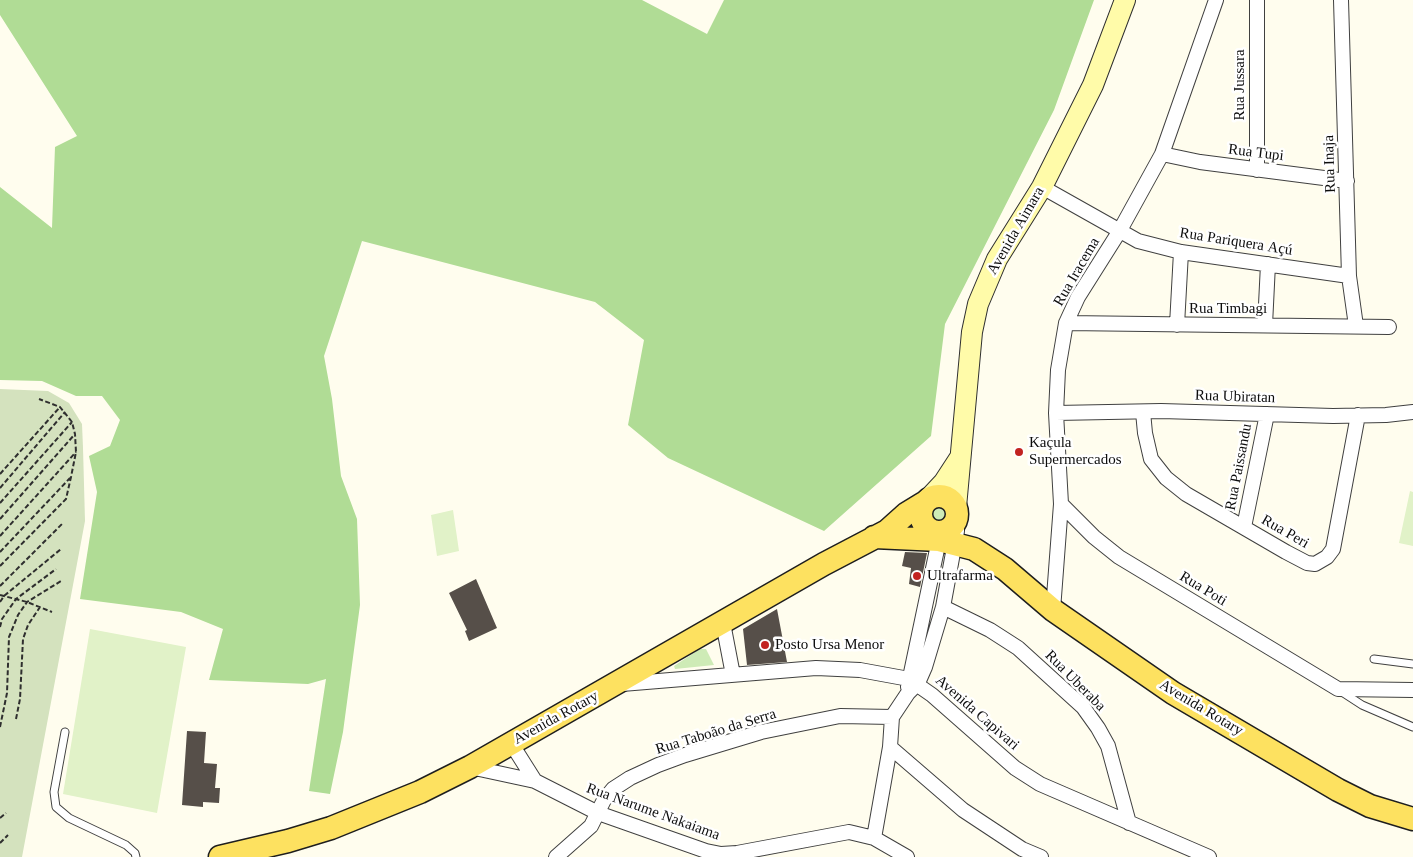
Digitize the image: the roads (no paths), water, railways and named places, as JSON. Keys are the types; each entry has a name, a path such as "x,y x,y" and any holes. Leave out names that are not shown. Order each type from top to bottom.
{"main road":[{"name":"Avenida Aimara","path":"956,513 972,332 978,304 997,259 1042,187 1093,85 1125,0"},
{"path":"927,501 941,496 952,502 956,513 950,529 945,532 933,532 923,524 921,519 927,501 955,467 962,453"},
{"name":"Avenida Rotary","path":"231,856 267,851 331,828 470,767 874,536 887,531 906,514 927,501"},
{"name":"Avenida Rotary","path":"956,513 1005,569"},
{"name":"Avenida Rotary","path":"874,536 947,542 974,549 1005,569 1053,610 1173,692 1338,790 1370,806 1413,819"}],"street":[{"name":"Rua Iracema","path":"1053,610 1061,504 1056,413 1058,370 1066,323 1078,297 1120,232 1162,154 1216,0"},
{"name":"Rua Jussara","path":"1257,0 1257,170"},
{"name":"Rua Inaja","path":"1341,0 1349,276 1356,326"},
{"name":"Rua Tupi","path":"1162,154 1200,162 1347,181"},
{"name":"Rua Pariquera Açú","path":"1042,187 1138,241 1181,252 1349,276"},
{"path":"1176,325 1181,252"},
{"path":"1265,325 1268,264"},
{"name":"Rua Timbagi","path":"1066,323 1389,327"},
{"name":"Rua Ubiratan","path":"1056,413 1161,411 1358,415 1413,412"},
{"name":"Rua Peri","path":"1143,412 1147,446 1151,459 1158,470 1186,494 1307,563 1315,564 1327,557 1333,549 1358,415"},
{"name":"Rua Paissandu","path":"1244,527 1267,414"},
{"name":"Rua Poti","path":"1061,504 1094,537 1119,557 1338,689"},
{"path":"912,685 947,542 956,513"},
{"path":"874,838 890,747 892,717 912,685 943,607 947,542"},
{"name":"Rua Uberaba","path":"943,607 990,630 1018,648 1083,707 1108,746 1129,823"},
{"path":"723,624 733,674"},
{"path":"617,684 733,674 841,669 912,685"},
{"name":"Avenida Capivari","path":"912,685 1015,768 1040,784 1209,857"},
{"path":"1338,689 1413,690"},
{"name":"Rua Taboão da Serra","path":"556,857 591,826 604,800 621,784 685,755 761,732 840,716 892,717"},
{"path":"511,743 535,781"},
{"path":"890,747 963,810 1022,849 1041,857"},
{"name":"Rua Narume Nakaiama","path":"470,767 535,781 598,813 719,855 842,832 874,838 907,857"}],"lane":[{"path":"1374,659 1413,664"},
{"path":"1338,689 1362,705 1413,727"},
{"path":"65,732 54,792 56,807 69,818 126,845 136,853 136,857"}],"place":[{"name":"Kaçula Supermercados","path":"1019,452"},
{"name":"Ultrafarma","path":"917,576"},
{"name":"Posto Ursa Menor","path":"765,645"}]}
